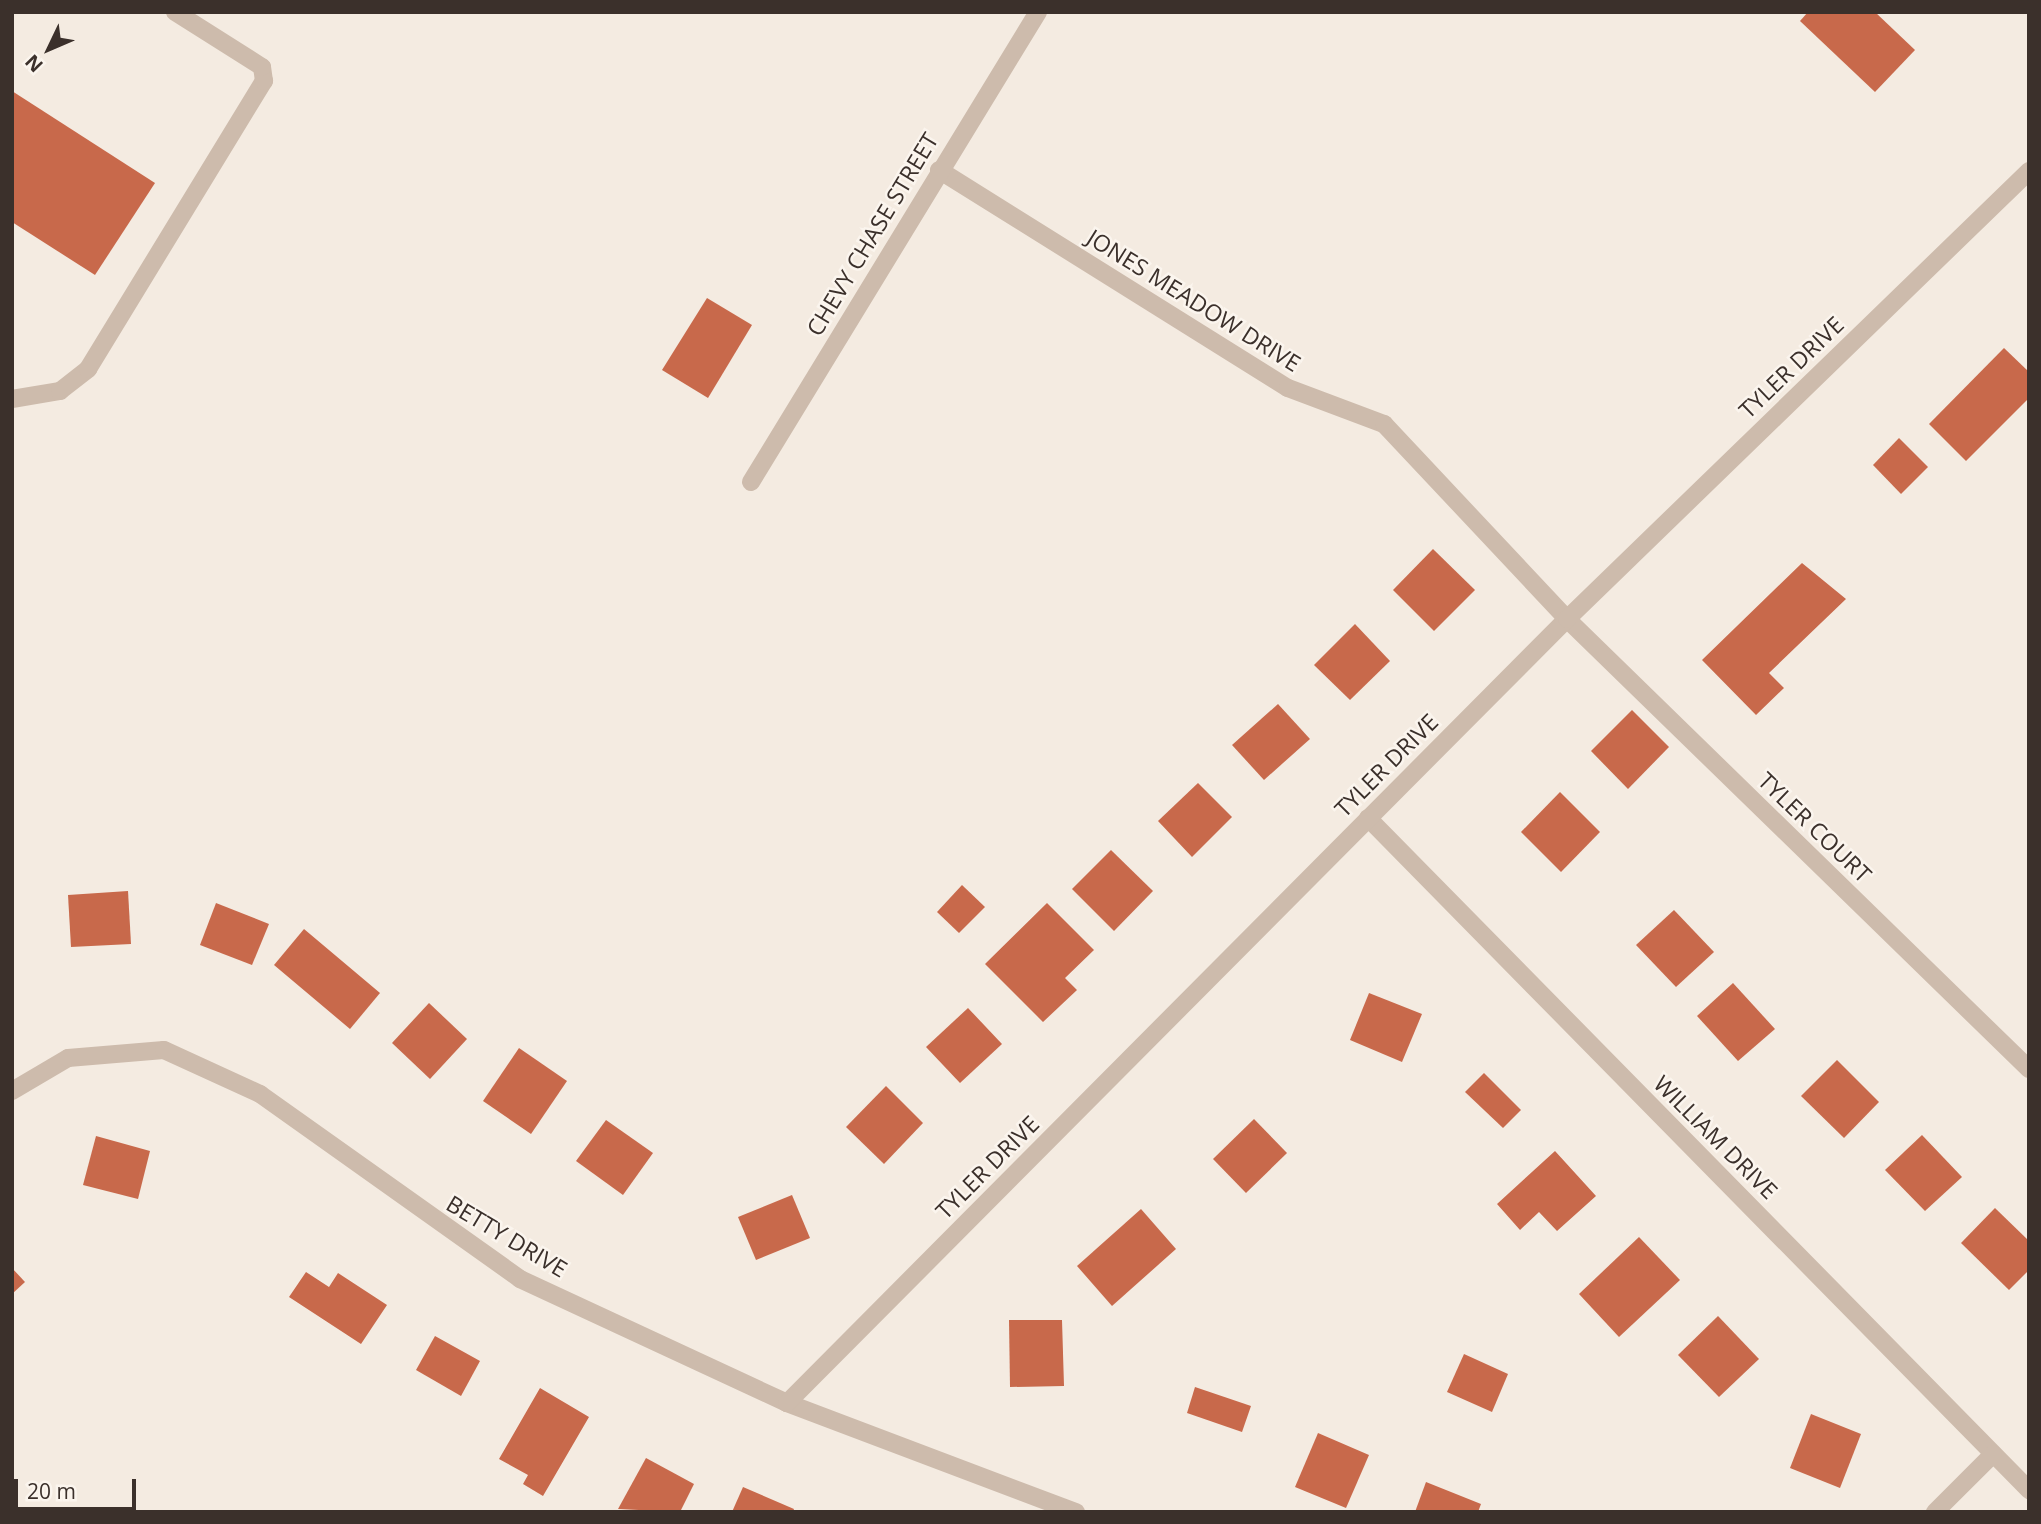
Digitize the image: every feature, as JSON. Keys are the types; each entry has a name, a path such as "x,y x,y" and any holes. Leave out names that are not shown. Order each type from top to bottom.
{"street":[{"path":"12,399 60,391 88,369 264,81 262,66 174,12"},
{"name":"CHEVY CHASE STREET","path":"751,482 939,170 1038,12"},
{"name":"JONES MEADOW DRIVE","path":"939,170 1288,388 1384,424 1567,619"},
{"name":"TYLER DRIVE","path":"787,1403 1567,619 2029,171"},
{"name":"TYLER COURT","path":"1567,619 2029,1069"},
{"name":"WILLIAM DRIVE","path":"1368,818 2029,1490"},
{"name":"BETTY DRIVE","path":"12,1091 68,1058 164,1050 260,1094 520,1279 787,1403 1076,1512"},
{"path":"1935,1512 1993,1454"}],"building":[{"path":"1808,12 1875,12 1915,50 1875,92 1800,21"},
{"path":"12,91 155,183 95,275 12,222"},
{"path":"707,298 752,325 708,398 662,370"},
{"path":"2004,348 2029,372 2029,398 1966,461 1929,424"},
{"path":"1899,438 1928,467 1901,494 1873,465"},
{"path":"1433,549 1475,590 1434,631 1393,590"},
{"path":"1802,563 1846,599 1769,673 1784,688 1756,715 1702,660"},
{"path":"1355,624 1390,661 1350,700 1314,665"},
{"path":"1278,704 1310,739 1264,780 1232,745"},
{"path":"1632,710 1669,747 1628,789 1591,751"},
{"path":"1198,783 1232,817 1192,857 1158,821"},
{"path":"1560,792 1600,832 1561,872 1521,832"},
{"path":"1111,850 1153,891 1114,931 1072,889"},
{"path":"962,885 985,907 959,933 937,912"},
{"path":"128,891 131,944 71,947 68,895"},
{"path":"216,903 269,924 252,965 200,945"},
{"path":"1047,903 1094,950 1065,978 1077,990 1043,1022 985,964"},
{"path":"1674,910 1714,952 1676,987 1636,945"},
{"path":"304,929 380,993 350,1029 274,965"},
{"path":"1733,983 1775,1029 1738,1061 1697,1016"},
{"path":"1369,993 1422,1014 1402,1062 1350,1040"},
{"path":"429,1003 467,1039 430,1079 392,1043"},
{"path":"968,1008 1002,1044 960,1083 926,1047"},
{"path":"519,1048 567,1081 531,1134 483,1101"},
{"path":"1837,1060 1879,1102 1844,1138 1801,1096"},
{"path":"1484,1073 1521,1110 1503,1128 1465,1092"},
{"path":"886,1086 923,1123 884,1164 846,1127"},
{"path":"1254,1119 1287,1153 1246,1193 1213,1159"},
{"path":"606,1120 653,1153 623,1195 576,1161"},
{"path":"1922,1135 1962,1177 1925,1211 1885,1170"},
{"path":"96,1136 150,1151 138,1199 83,1185"},
{"path":"1555,1151 1596,1196 1557,1231 1539,1212 1520,1230 1497,1204"},
{"path":"792,1195 810,1238 756,1260 738,1217"},
{"path":"1995,1208 2029,1241 2029,1270 2009,1290 1961,1243"},
{"path":"1141,1209 1176,1249 1112,1306 1077,1266"},
{"path":"1639,1237 1680,1280 1619,1337 1579,1294"},
{"path":"12,1268 25,1282 12,1294"},
{"path":"306,1272 329,1287 338,1273 387,1305 361,1344 289,1297"},
{"path":"1718,1316 1759,1359 1719,1397 1678,1355"},
{"path":"1009,1320 1062,1320 1064,1386 1010,1387"},
{"path":"435,1336 480,1361 461,1396 416,1370"},
{"path":"1464,1354 1508,1374 1492,1412 1447,1392"},
{"path":"1195,1387 1251,1406 1242,1432 1187,1413"},
{"path":"540,1388 589,1417 543,1496 523,1484 528,1475 499,1459"},
{"path":"1811,1414 1861,1434 1840,1488 1790,1468"},
{"path":"1318,1433 1369,1455 1346,1508 1295,1487"},
{"path":"646,1458 694,1484 680,1512 618,1509"},
{"path":"1426,1482 1481,1504 1478,1512 1415,1512"},
{"path":"743,1487 794,1509 793,1512 732,1512"}]}
